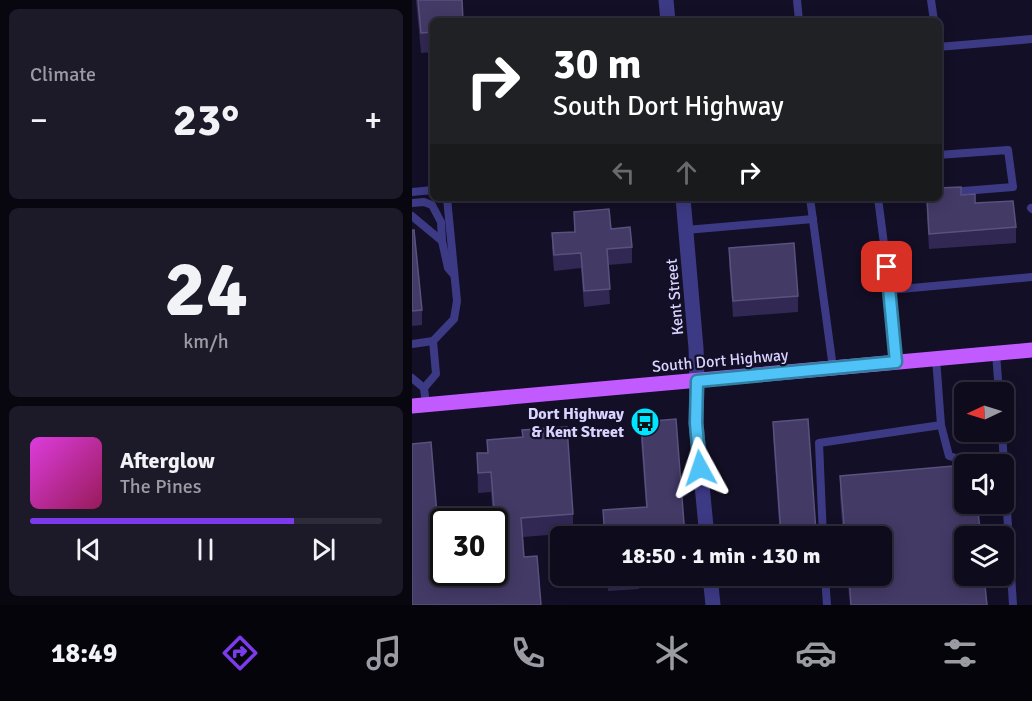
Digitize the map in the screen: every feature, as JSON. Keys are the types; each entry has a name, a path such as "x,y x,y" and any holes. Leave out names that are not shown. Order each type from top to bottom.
{"main road":[{"name":"South Dort Highway","path":"419,405 1032,350"}],"street":[{"path":"666,0 668,18"},
{"name":"Kent Street","path":"683,201 696,348 696,423 705,526"},
{"path":"711,586 713,605"}],"lane":[{"path":"797,0 799,18"},
{"path":"931,0 934,18"},
{"path":"942,47 1032,39"},
{"path":"942,155 1008,150 1013,187 942,194"},
{"path":"412,192 430,190"},
{"path":"412,344 433,341 454,319 457,301 447,201"},
{"path":"810,201 833,368"},
{"path":"880,201 896,362"},
{"path":"412,203 424,202 432,205 441,222 442,241 448,268 454,276"},
{"path":"412,216 442,241"},
{"path":"686,230 813,219"},
{"path":"890,290 1032,277"},
{"path":"419,405 424,388 436,374 433,341"},
{"path":"996,353 998,382"},
{"path":"936,358 941,425 949,456 954,457"},
{"path":"412,378 424,388"},
{"path":"823,526 819,443 941,425"},
{"path":"1007,514 1013,605"},
{"path":"826,586 827,605"}],"building":[{"path":"418,0 462,0 463,18 430,18 430,32 421,33"},
{"path":"961,187 961,195 975,194 975,203 1013,201 1016,227 929,234 927,201 942,201 942,188"},
{"path":"609,209 611,229 630,227 632,247 607,249 610,289 584,291 581,253 554,255 552,233 575,232 574,212"},
{"path":"412,230 414,230 422,310 412,311"},
{"path":"794,243 798,296 733,301 729,248"},
{"path":"676,419 684,526 604,526 603,510 647,507 641,422"},
{"path":"808,419 816,526 780,526 773,422"},
{"path":"567,427 573,514 521,518 524,557 537,556 541,605 412,605 412,444 431,442 436,508 430,508 430,586 508,586 508,508 494,508 491,472 478,473 477,453 488,453 487,440 523,437 522,430"},
{"path":"954,466 954,514 978,514 980,526 954,526 954,586 985,586 987,605 851,605 850,586 892,586 892,526 844,526 840,476"}],"place":[{"name":"Dort Highway & Kent Street","path":"645,422"}],"route":[{"path":"700,468 696,423 697,381 896,362 887,267"}]}
